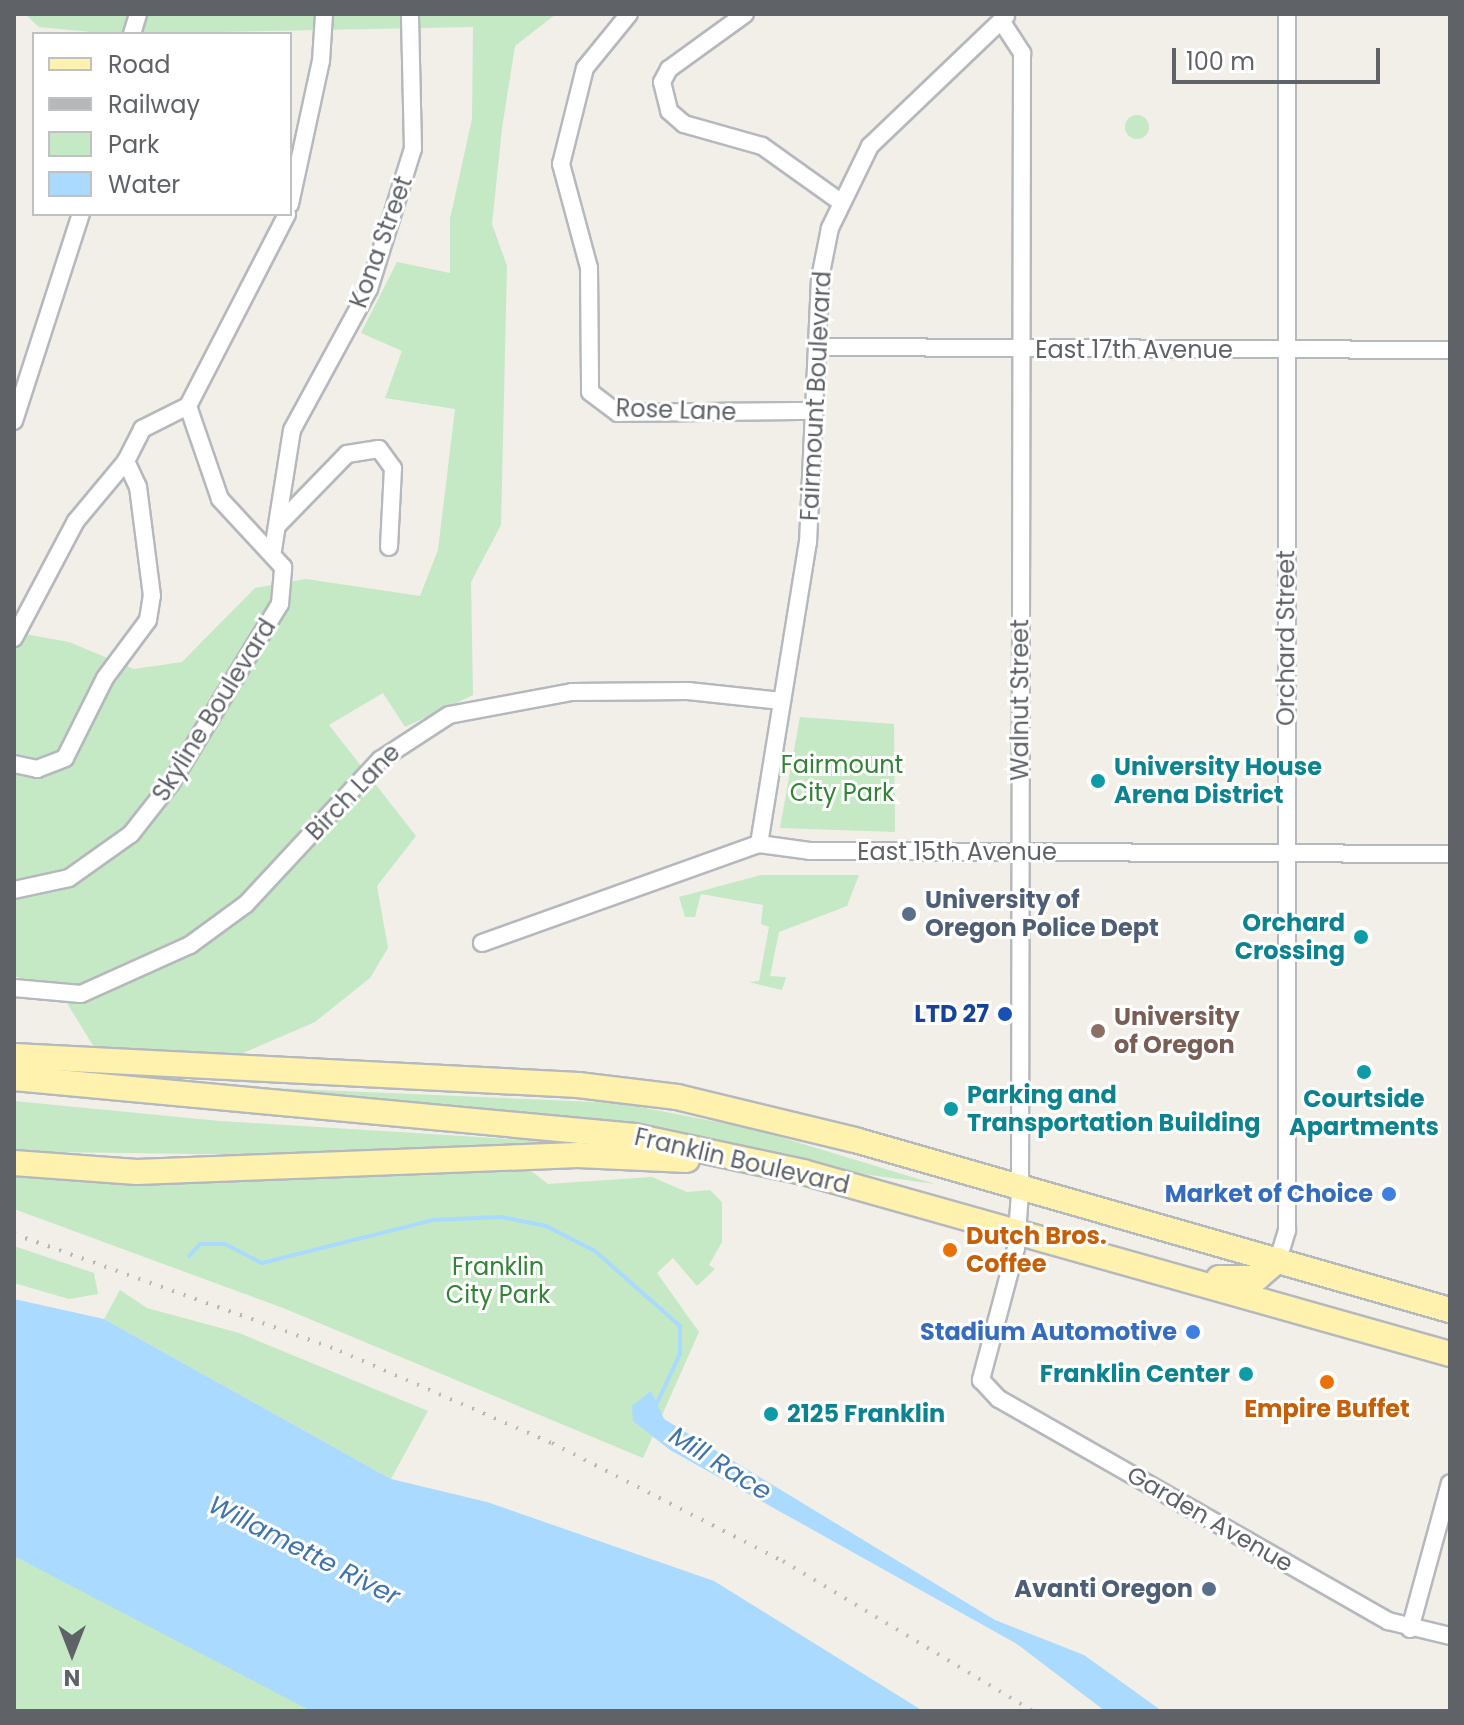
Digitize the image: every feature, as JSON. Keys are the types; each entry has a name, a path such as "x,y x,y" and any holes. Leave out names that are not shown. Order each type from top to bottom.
{"main road":[{"name":"Franklin Boulevard","path":"14,1056 133,1067 563,1084 677,1097 855,1140 1020,1193 1278,1260 1450,1310"},
{"name":"Franklin Boulevard","path":"14,1078 576,1128 803,1172 1065,1243 1450,1354"},
{"path":"14,1163 137,1172 578,1155 803,1172"},
{"path":"1065,1243 1235,1281 1264,1275 1278,1260"}],"street":[{"path":"292,193 324,14"},
{"name":"Kona Street","path":"273,550 292,430 369,289 413,149 410,14"},
{"name":"Rose Lane","path":"629,14 585,68 563,149 562,189 586,256 588,380 607,410 815,411"},
{"path":"745,14 664,76 669,111 684,124 762,146 839,201"},
{"name":"Orchard Street","path":"1278,1260 1287,1230 1287,14"},
{"name":"Fairmount Boulevard","path":"759,844 808,543 822,264 839,201 880,134 1005,18"},
{"name":"Walnut Street","path":"981,1380 1018,1231 1020,1193 1022,53 1005,18"},
{"path":"14,421 80,216"},
{"path":"14,638 89,501 126,461 142,429 188,406 286,216"},
{"name":"East 17th Avenue","path":"818,347 1450,350"},
{"path":"188,406 220,499 273,550"},
{"path":"277,526 347,454 379,449 393,468 389,547"},
{"path":"14,764 37,769 65,758 105,678 148,620 152,596 138,487 126,461"},
{"name":"Skyline Boulevard","path":"14,890 89,868 161,798 280,604 285,573 273,550"},
{"name":"Birch Lane","path":"14,988 81,994 190,945 246,904 380,760 449,715 572,692 702,691 781,701"},
{"name":"East 15th Avenue","path":"482,943 759,844 810,851 1450,854"},
{"name":"Garden Avenue","path":"981,1380 999,1399 1410,1629 1450,1636"},
{"path":"1410,1629 1450,1483"}],"green space":[{"path":"25,14 556,14 515,46 502,128 492,224 507,266 501,525 471,582 473,695 405,727 383,693 329,725 416,836 377,886 388,948 370,978 315,1022 243,1053 193,1056 94,1047 57,987 14,976 14,632 69,642 134,669 182,662 255,588 306,579 420,596 438,550 455,409 385,398 402,351 361,333 397,262 450,273 450,219 472,119 473,27 91,32 39,27"},
{"path":"1137,115 1145,119 1149,127 1145,135 1137,139 1129,135 1125,127 1129,119"},
{"name":"Fairmount City Park","path":"800,717 894,724 895,832 780,828"},
{"path":"761,875 859,875 847,906 779,932 770,976 786,977 782,990 749,982 759,981 769,927 761,924 763,905 701,894 695,917 685,917 679,897"},
{"path":"223,1086 619,1103 754,1129 935,1184"},
{"path":"14,1101 220,1121 589,1144 270,1155 50,1152 14,1149"},
{"name":"Franklin City Park","path":"531,1171 548,1184 652,1177 687,1192 710,1190 722,1202 722,1242 709,1265 715,1269 697,1286 673,1258 657,1273 699,1332 643,1458 283,1308 14,1209 14,1177 126,1184"},
{"path":"14,1246 94,1273 98,1294 69,1299 14,1283"},
{"path":"120,1290 147,1308 239,1333 428,1411 391,1479 104,1319"},
{"path":"14,1556 240,1668 311,1711 14,1711"}],"water":[{"name":"Willamette River","path":"14,1299 104,1319 391,1479 487,1502 714,1581 923,1711 311,1711 14,1556"},
{"path":"651,1391 664,1419 995,1620 1084,1655 1162,1711 1105,1711 1017,1644 670,1450 633,1421 632,1406"}],"waterway":[{"name":"Mill Race","path":"189,1256 200,1244 225,1244 262,1263 433,1220 502,1217 546,1226 595,1251 680,1326 680,1354 657,1403"}],"railway":[{"path":"14,1234 340,1351 552,1443 783,1561 1033,1711"}],"place":[{"name":"University House Arena District","path":"1098,781"},
{"name":"University of Oregon Police Dept","path":"909,914"},
{"name":"Orchard Crossing","path":"1361,937"},
{"name":"LTD 27","path":"1005,1014"},
{"name":"University of Oregon","path":"1098,1031"},
{"name":"Courtside Apartments","path":"1364,1072"},
{"name":"Parking and Transportation Building","path":"951,1109"},
{"name":"Market of Choice","path":"1389,1194"},
{"name":"Dutch Bros. Coffee","path":"950,1250"},
{"name":"Stadium Automotive","path":"1193,1332"},
{"name":"Franklin Center","path":"1246,1374"},
{"name":"Empire Buffet","path":"1327,1382"},
{"name":"2125 Franklin","path":"771,1414"},
{"name":"Avanti Oregon","path":"1209,1589"}]}
